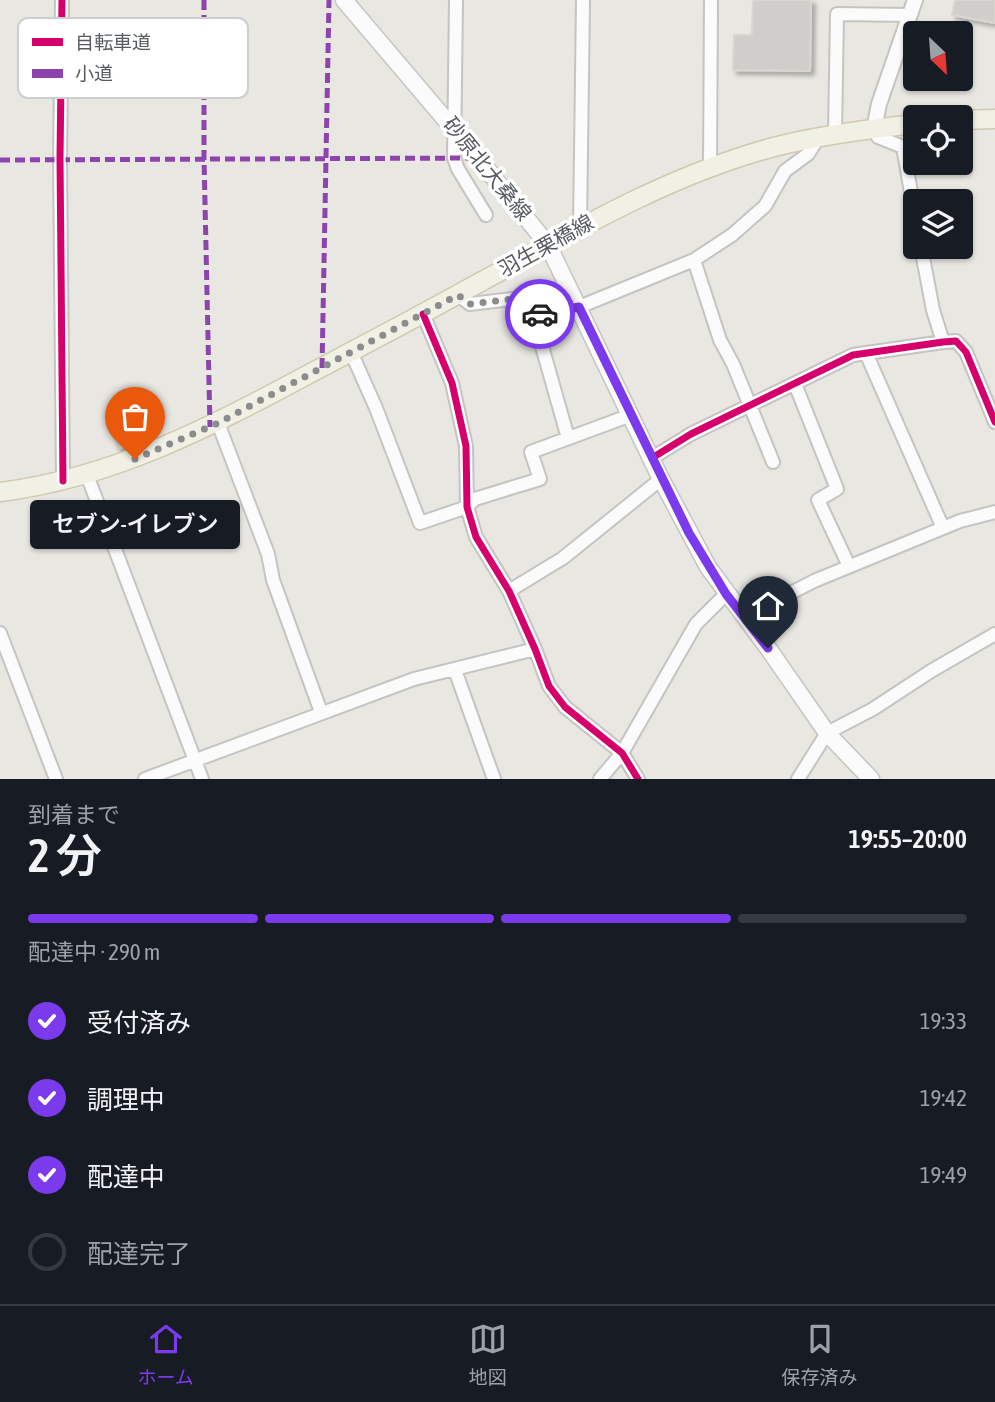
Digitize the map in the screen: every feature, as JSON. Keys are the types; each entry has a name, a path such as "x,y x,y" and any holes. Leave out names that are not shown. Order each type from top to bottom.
{"main road":[{"name":"砂原北大桑線","path":"344,0 548,245 661,479 708,567 827,733 871,779"},
{"path":"973,120 995,119"},
{"name":"羽生栗橋線","path":"0,492 87,475 135,459 218,423 645,194 710,168 775,147 827,136 903,125"}],"street":[{"path":"62,0 62,18"},
{"path":"456,0 454,158 486,215"},
{"path":"580,227 583,0"},
{"path":"710,168 711,0"},
{"path":"910,189 903,147 878,137 874,129 879,104 915,0"},
{"path":"533,315 579,307 694,260 732,235 765,206 785,171 827,136 836,14 910,15"},
{"path":"61,98 63,481"},
{"path":"923,259 933,310 943,342"},
{"path":"694,260 720,340 733,363 773,462"},
{"path":"458,295 470,304 520,298 530,304 568,438"},
{"path":"423,314 452,383 466,446 467,506 476,537 509,591 549,686 565,707 622,753 638,779"},
{"path":"652,458 691,434 853,355 943,342 956,341 966,352 995,422"},
{"path":"351,352 376,408 420,523 467,506 475,499 540,479 531,452 631,415"},
{"path":"866,353 943,528"},
{"path":"795,384 837,489 818,500 849,566"},
{"path":"218,423 268,554 273,580 321,712"},
{"path":"87,475 202,779"},
{"path":"509,591 563,558 661,479"},
{"path":"744,617 785,594 849,566 943,528 995,512"},
{"path":"600,779 622,753 696,624 726,594"},
{"path":"0,633 56,779"},
{"path":"798,779 827,733 873,709 931,670 995,634"},
{"path":"145,779 414,679 535,649"},
{"path":"455,670 494,779"}],"building":[{"path":"753,0 811,0 810,71 733,70 734,35 752,35"},
{"path":"955,0 995,0 995,23 952,15"},
{"path":"122,414 132,444 118,449 108,419"}],"marked path":[{"path":"204,0 204,18"},
{"path":"322,368 329,0"},
{"path":"204,98 210,427"},
{"path":"0,160 478,158"}],"cycle path":[{"path":"62,0 62,18"},
{"path":"61,98 63,481"},
{"path":"423,314 452,383 466,446 467,507 476,537 509,591 549,686 565,707 622,753 638,779"},
{"path":"652,458 691,434 853,355 943,342 956,341 966,352 995,422"}],"way so far":[{"path":"135,459 218,423 458,295 470,304 520,298 530,304 533,315 540,314"}],"place":[{"name":"セブン-イレブン","path":"135,459"}],"route":[{"path":"540,314 579,307 689,533 726,594 768,648"}]}
